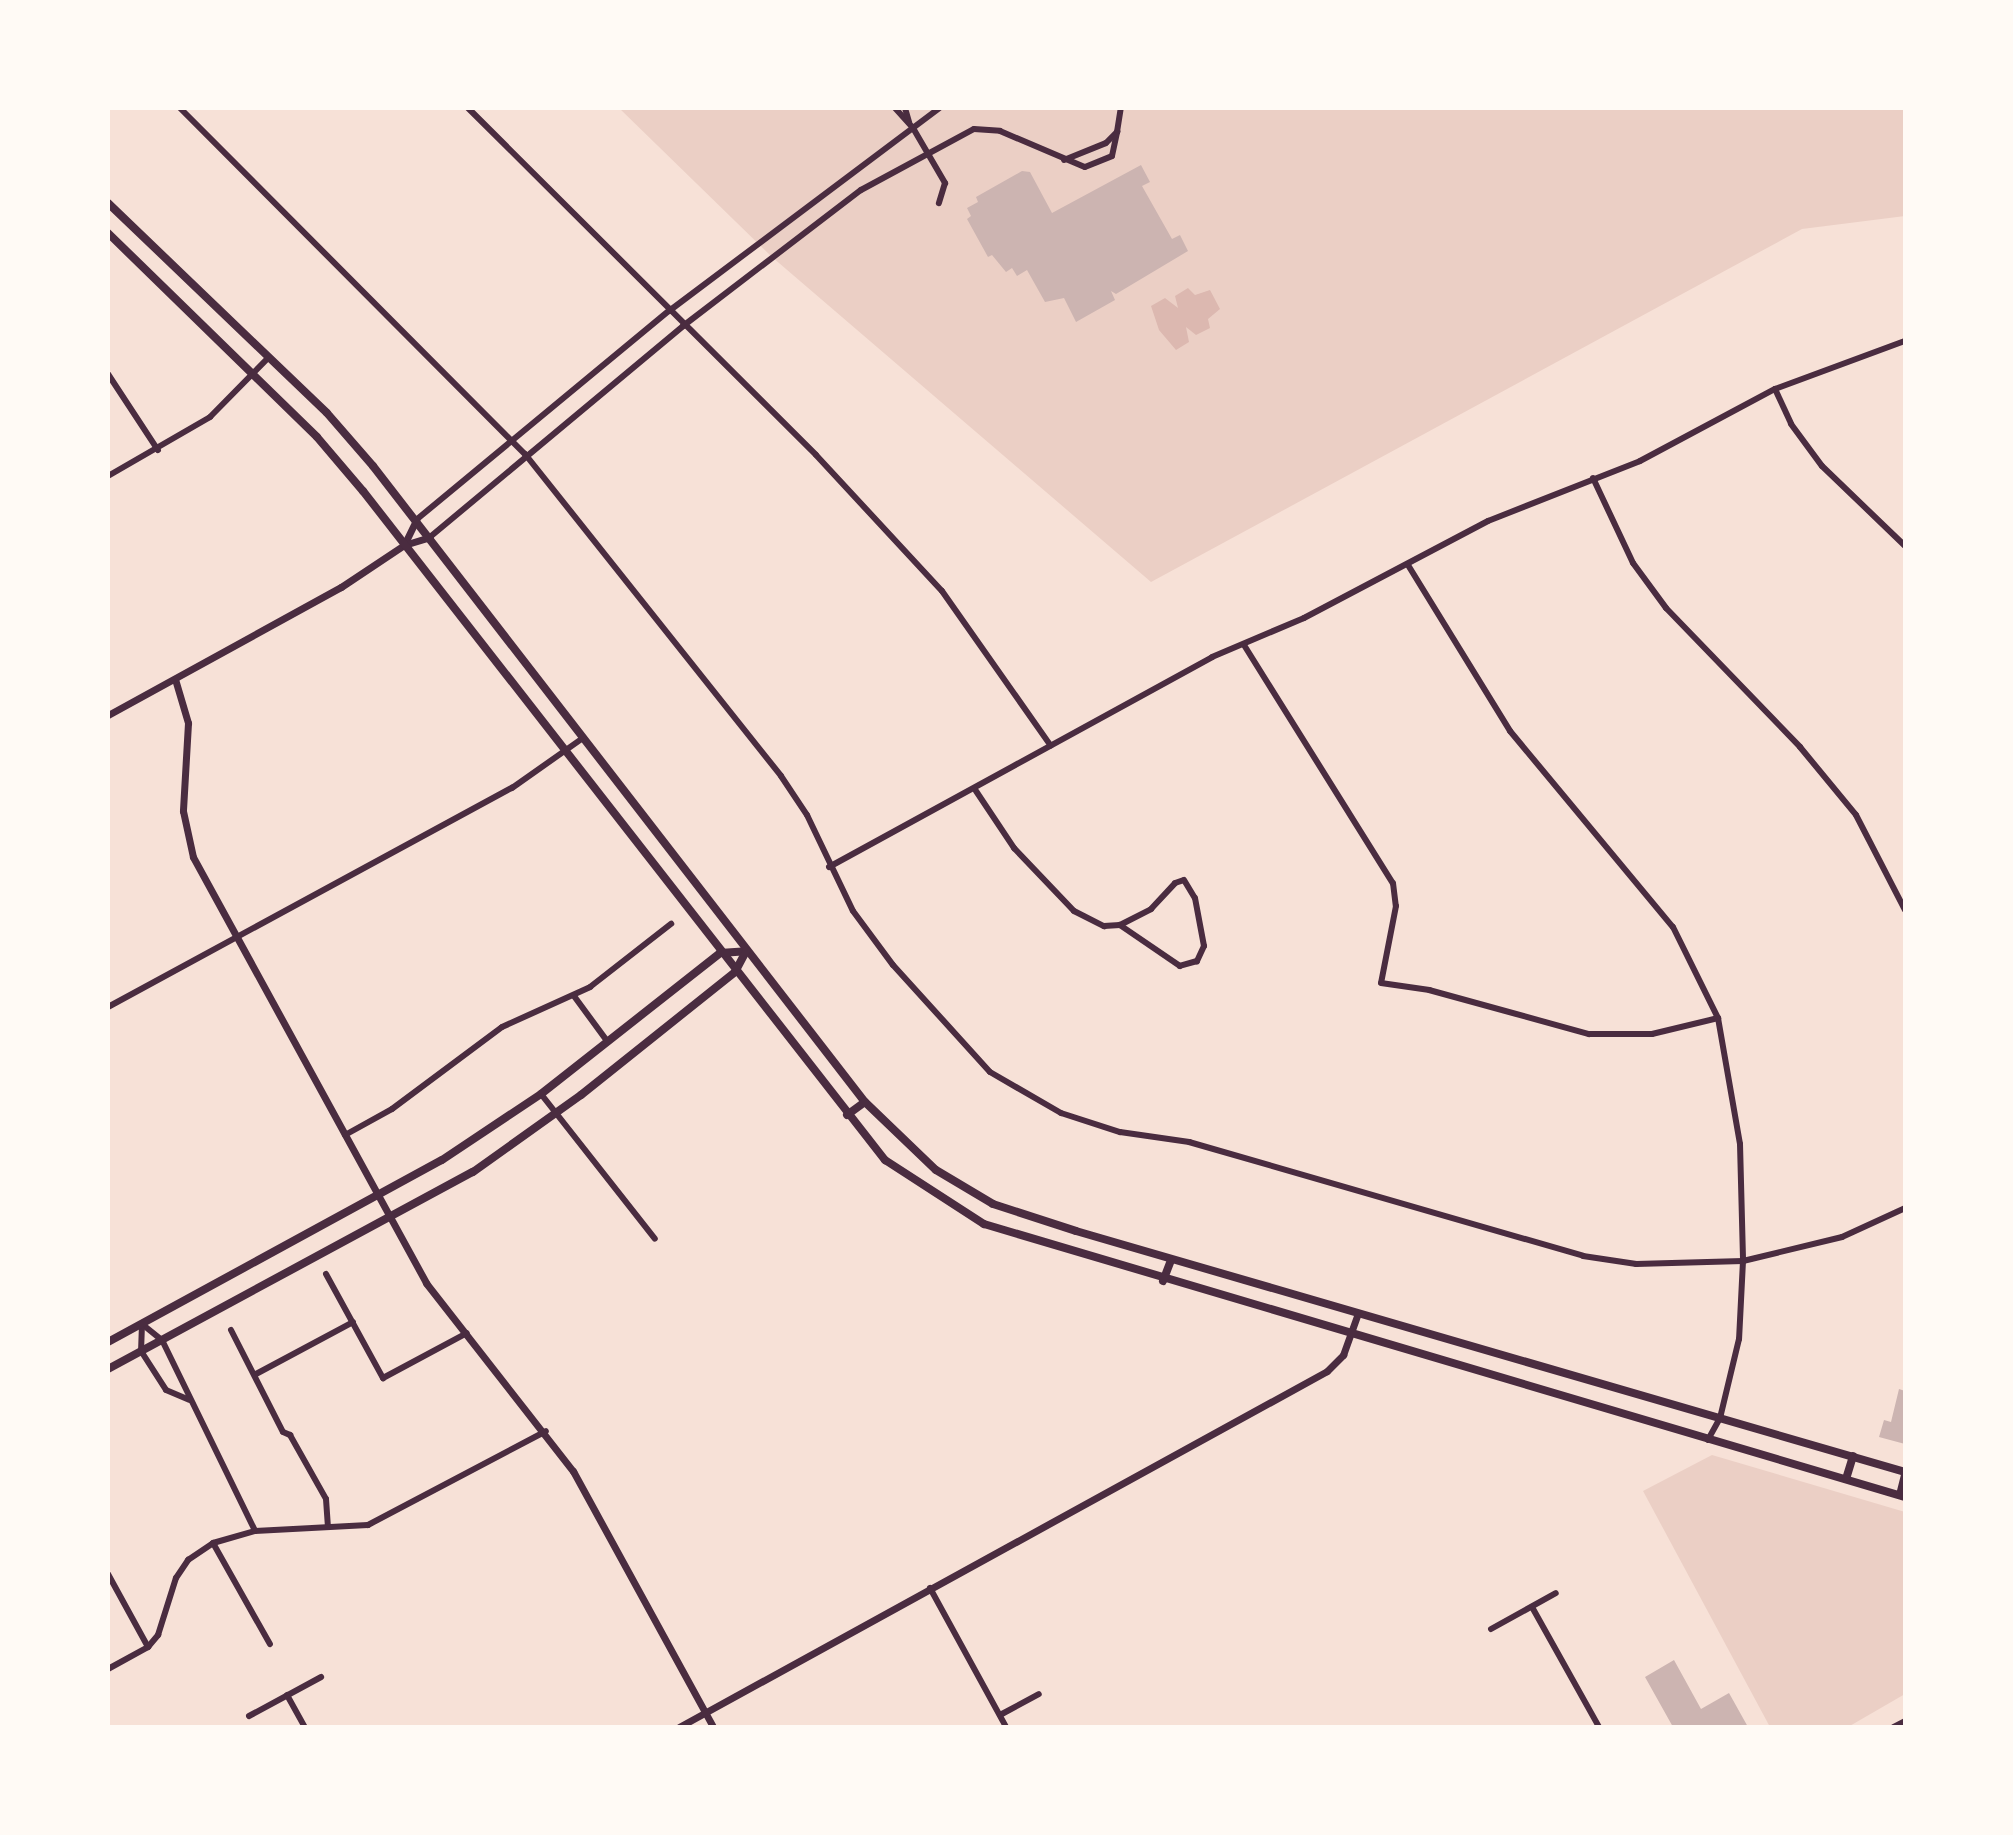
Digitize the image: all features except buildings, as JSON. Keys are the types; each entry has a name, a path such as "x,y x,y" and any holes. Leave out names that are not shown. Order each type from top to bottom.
{"main road":[{"path":"108,203 327,413 430,537 865,1102 936,1170 993,1204 1171,1260 1905,1473 1902,1496 1163,1281 984,1224 885,1160 317,437 108,233"},
{"path":"108,1342 378,1195 541,1094 720,953 746,951"},
{"path":"108,1369 473,1172 555,1115 735,972 746,951"},
{"path":"847,1115 865,1102"},
{"path":"1163,1281 1171,1260"},
{"path":"1522,1384 1528,1364"},
{"path":"1846,1479 1853,1456"}],"street":[{"path":"180,108 525,454 781,776 807,815 829,867 885,954 949,1030 990,1072 1061,1113 1120,1132 1189,1142 1583,1256 1636,1264 1743,1261 1842,1237 1905,1208"},
{"path":"468,108 683,326 816,455 942,591 1051,746"},
{"path":"895,108 911,125"},
{"path":"905,108 911,125 945,183 939,203"},
{"path":"404,545 416,520 511,440 669,311 911,125 939,108"},
{"path":"108,715 341,587 404,545 430,537 525,454 683,326 861,190 974,129 1000,131 1060,160 1085,167 1105,161 1115,149 1121,108"},
{"path":"1060,160 1074,159 1117,132"},
{"path":"829,867 976,791 1051,746 1244,645 1408,565 1488,521 1640,461 1775,389 1905,341"},
{"path":"108,476 158,450 210,417 269,357"},
{"path":"108,374 158,450"},
{"path":"1775,389 1791,424 1822,466 1905,546"},
{"path":"1593,478 1633,563 1666,608 1800,747 1856,815 1905,910"},
{"path":"1408,565 1510,731 1673,927 1718,1018 1740,1144 1743,1261 1739,1339 1720,1418 1708,1440"},
{"path":"1244,645 1393,883 1396,906 1381,983 1429,990 1589,1034 1652,1034 1718,1018"},
{"path":"175,679 188,723 185,833 236,938 426,1283 546,1431 590,1500 713,1727"},
{"path":"108,1007 512,788 583,738"},
{"path":"976,791 1014,848 1074,911 1104,926 1120,925 1151,909 1175,883 1184,880 1195,898 1204,946 1197,961 1180,966 1120,925"},
{"path":"345,1135 392,1109 502,1027 574,996 671,924"},
{"path":"574,996 607,1041"},
{"path":"541,1094 655,1239"},
{"path":"326,1274 383,1378 467,1333"},
{"path":"679,1727 1327,1371 1343,1355 1357,1316"},
{"path":"256,1374 353,1322"},
{"path":"142,1324 162,1340 255,1531"},
{"path":"142,1324 141,1351 166,1390 189,1400"},
{"path":"231,1330 283,1432 290,1435 326,1499 328,1527"},
{"path":"108,1669 148,1647 158,1635 176,1578 188,1560 213,1543 255,1531 368,1525 394,1514 546,1431"},
{"path":"213,1543 270,1644"},
{"path":"108,1574 148,1647"},
{"path":"930,1588 1006,1727"},
{"path":"1491,1629 1556,1593"},
{"path":"1532,1607 1599,1727"},
{"path":"249,1716 321,1677"},
{"path":"1000,1715 1039,1694"},
{"path":"287,1695 305,1727"},
{"path":"1893,1727 1905,1721"}],"shaded area":[{"path":"619,108 1905,108 1905,216 1802,229 1151,582 772,257"},
{"path":"1188,288 1195,295 1210,290 1220,309 1208,319 1210,328 1196,335 1186,327 1189,342 1176,350 1159,330 1151,306 1165,298 1178,308 1175,296"},
{"path":"1712,1455 1905,1512 1905,1694 1848,1727 1770,1727 1643,1491"}]}
